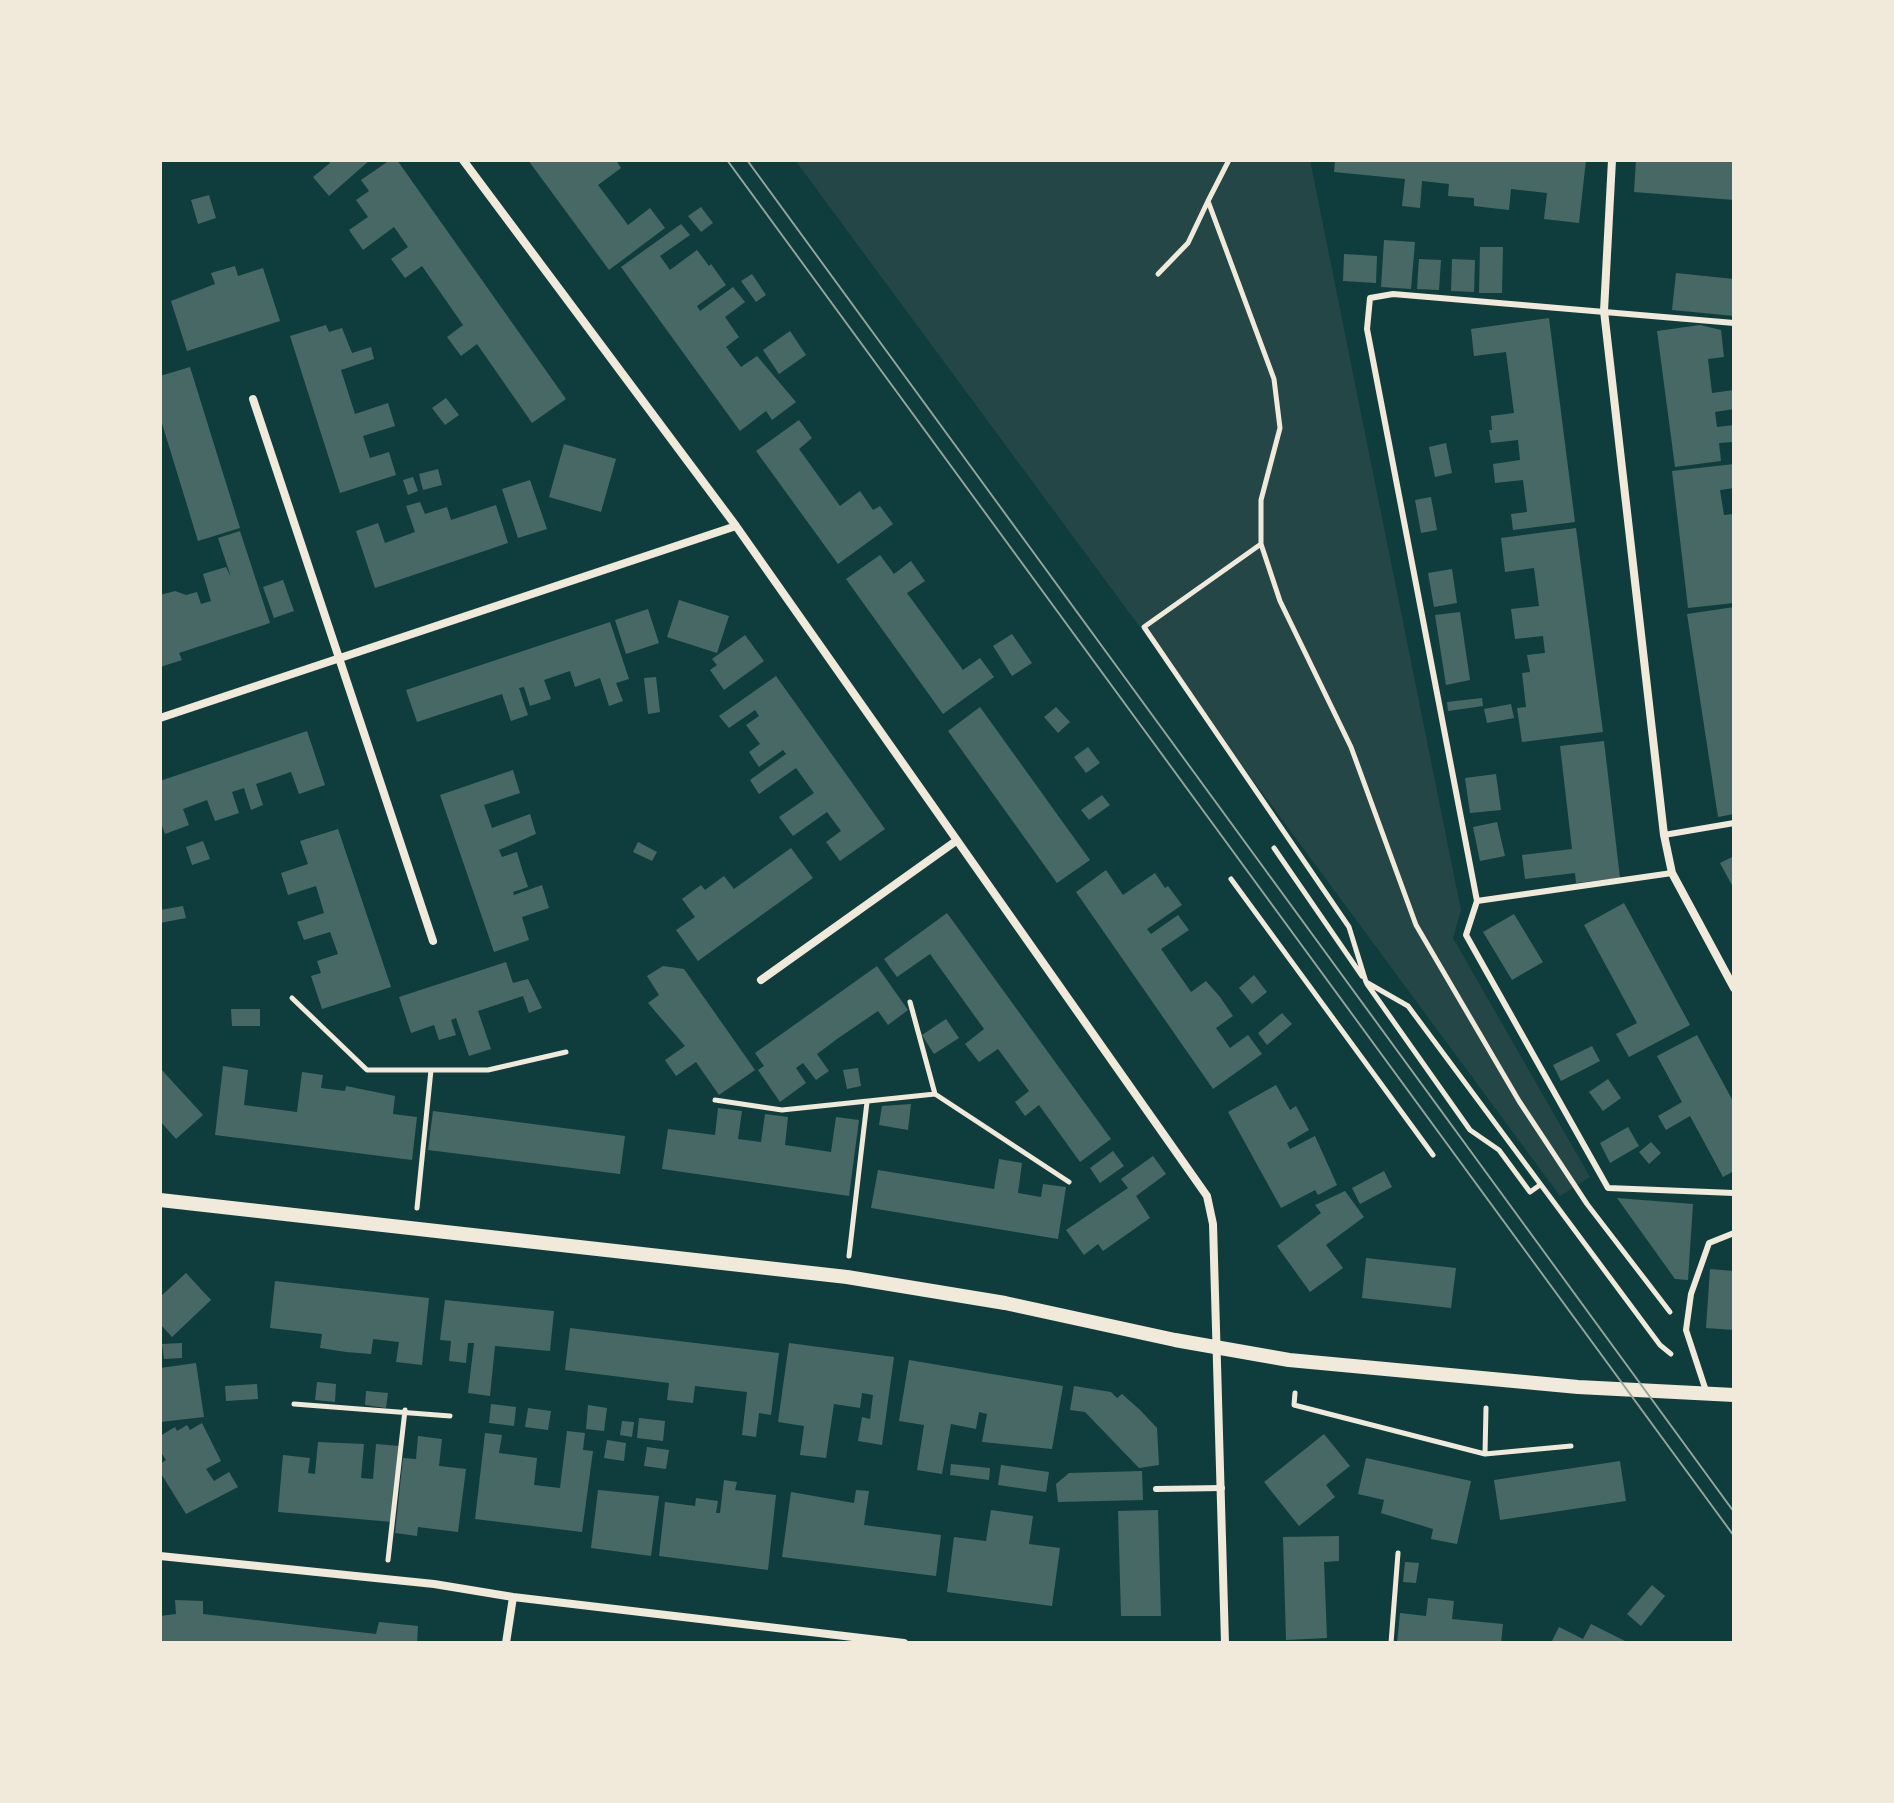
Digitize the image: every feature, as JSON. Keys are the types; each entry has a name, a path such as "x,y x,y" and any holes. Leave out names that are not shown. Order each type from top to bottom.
{"street":[{"path":"463,160 736,526 1207,1196 1213,1224 1225,1643"},
{"path":"1612,160 1604,311 1664,835 1672,873 1734,988"},
{"path":"253,399 433,941"},
{"path":"160,718 736,526"},
{"path":"761,980 956,841"},
{"path":"160,1200 847,1277 1005,1303 1216,1348 1289,1360 1578,1387 1734,1395"},
{"path":"160,1556 385,1578 513,1597 904,1643"},
{"path":"506,1643 513,1597"}],"lane":[{"path":"1734,323 1393,294 1370,298 1367,329 1477,901 1466,935 1608,1188 1734,1193"},
{"path":"1664,835 1734,823"},
{"path":"1477,901 1672,873"},
{"path":"1707,1394 1686,1330 1691,1294 1709,1243 1721,1235 1734,1233"},
{"path":"1156,1489 1222,1488"}],"path":[{"path":"1158,274 1188,243 1229,160"},
{"path":"1208,201 1274,379 1280,428 1261,500 1261,544 1280,601"},
{"path":"1261,544 1144,627 1349,927 1366,982 1408,1006 1660,1345 1678,1360"},
{"path":"1274,848 1470,1130 1499,1150 1530,1192 1540,1185"},
{"path":"1231,879 1433,1155"},
{"path":"292,998 367,1070 488,1070 566,1052"},
{"path":"910,1002 935,1094"},
{"path":"415,1229 431,1070"},
{"path":"715,1100 782,1110 935,1094 1069,1182"},
{"path":"847,1277 867,1102"},
{"path":"1295,1393 1294,1405 1485,1454 1571,1446"},
{"path":"294,1404 405,1410 450,1416"},
{"path":"1485,1454 1486,1408"},
{"path":"385,1578 405,1410"},
{"path":"1391,1643 1398,1553"}],"shaded area":[{"path":"795,160 1310,160 1461,910 1453,938 1590,1177 1560,1196"}],"building":[{"path":"328,160 370,160 329,196 313,177 330,163"},
{"path":"390,160 397,160 566,399 532,423 477,344 461,356 447,337 463,325 422,266 405,278 391,259 408,247 394,227 363,250 349,230 368,217 356,200 369,191 361,180"},
{"path":"528,160 616,160 621,168 598,185 628,225 650,208 665,228 609,270"},
{"path":"1335,160 1586,160 1579,223 1544,219 1547,193 1511,189 1509,210 1474,206 1474,198 1448,196 1449,184 1422,181 1420,208 1402,206 1405,179 1334,172"},
{"path":"1636,160 1734,160 1734,200 1634,192"},
{"path":"209,195 216,218 198,224 191,200"},
{"path":"701,207 713,223 701,232 688,216"},
{"path":"681,224 690,235 660,256 670,270 697,250 709,266 711,264 726,285 697,306 700,311 733,287 745,302 725,317 739,337 726,347 741,367 757,356 796,402 772,420 766,411 740,431 621,267"},
{"path":"1384,240 1415,242 1411,289 1381,287"},
{"path":"1480,247 1503,247 1502,293 1479,293"},
{"path":"1344,254 1377,256 1376,283 1343,281"},
{"path":"1419,259 1441,260 1439,290 1417,289"},
{"path":"1452,259 1475,260 1474,292 1451,291"},
{"path":"235,266 238,276 263,268 280,321 187,351 171,301 215,284 211,273"},
{"path":"1676,273 1734,279 1734,316 1672,310"},
{"path":"752,274 766,295 756,302 741,281"},
{"path":"1549,318 1575,522 1513,530 1511,514 1527,512 1523,480 1495,483 1493,464 1520,460 1518,440 1491,443 1489,430 1492,430 1491,416 1514,413 1506,352 1474,356 1471,329"},
{"path":"326,325 329,332 342,328 352,353 371,347 374,359 341,370 355,414 388,403 395,426 363,436 370,458 389,452 396,475 340,493 290,336"},
{"path":"1700,325 1721,330 1724,357 1708,359 1712,393 1734,390 1734,409 1715,412 1717,427 1734,425 1734,442 1719,443 1721,461 1675,467 1657,331"},
{"path":"790,331 806,355 779,374 763,350"},
{"path":"190,367 240,528 198,541 160,417 160,376"},
{"path":"446,398 459,415 445,425 432,408"},
{"path":"799,420 812,438 799,449 840,506 860,491 873,510 880,506 893,524 838,564 756,451"},
{"path":"1446,443 1452,473 1435,477 1429,447"},
{"path":"564,444 616,459 601,512 549,497"},
{"path":"1734,464 1734,488 1720,490 1724,515 1734,514 1734,603 1688,608 1672,471"},
{"path":"438,469 442,485 423,490 419,474"},
{"path":"413,477 418,491 408,495 403,480"},
{"path":"530,480 547,529 518,538 502,489"},
{"path":"1431,497 1437,530 1421,533 1415,500"},
{"path":"420,502 425,514 447,507 451,520 496,505 508,543 375,588 356,531 378,523 385,543 415,532 406,506"},
{"path":"1576,528 1603,732 1522,742 1517,708 1526,707 1522,673 1530,672 1527,655 1545,653 1543,636 1515,639 1511,609 1539,606 1534,568 1505,572 1501,538"},
{"path":"240,531 270,623 179,653 182,660 160,667 160,595 175,591 186,595 197,592 201,604 211,601 203,574 226,567 231,577 218,538"},
{"path":"880,555 894,574 911,561 925,581 907,593 963,670 980,658 994,677 943,714 846,579"},
{"path":"1452,569 1457,603 1434,607 1428,573"},
{"path":"283,580 294,611 274,618 263,587"},
{"path":"679,600 729,616 717,653 667,637"},
{"path":"1734,607 1734,814 1718,817 1687,614"},
{"path":"648,609 659,643 626,654 615,620"},
{"path":"1460,612 1470,680 1446,685 1435,615"},
{"path":"610,622 629,679 616,683 623,701 609,706 600,678 575,687 570,671 544,680 551,699 530,706 524,687 519,688 528,715 511,721 502,694 417,722 406,690"},
{"path":"1012,634 1032,663 1012,676 993,646"},
{"path":"745,635 764,661 724,690 710,670 717,665 712,659"},
{"path":"776,676 885,829 840,861 826,842 841,831 827,812 793,836 779,817 814,793 796,768 759,794 750,780 786,754 783,750 759,767 749,752 760,744 746,725 759,716 755,710 729,728 719,716"},
{"path":"656,677 660,712 648,714 644,678"},
{"path":"1482,698 1483,706 1448,711 1447,702"},
{"path":"1511,704 1514,718 1487,723 1484,709"},
{"path":"980,707 1090,860 1057,883 948,731"},
{"path":"1056,707 1070,722 1058,733 1044,717"},
{"path":"307,731 325,785 299,794 291,772 256,784 263,805 251,810 244,788 232,792 239,813 215,821 207,800 183,809 189,825 165,834 160,820 160,781"},
{"path":"1604,741 1620,878 1576,883 1575,873 1525,879 1522,855 1572,849 1560,746"},
{"path":"1088,747 1100,763 1086,773 1074,757"},
{"path":"513,770 520,793 484,805 492,828 530,814 536,834 499,850 502,857 517,852 528,887 513,892 514,895 542,885 549,908 522,917 529,940 494,952 440,795"},
{"path":"1496,774 1501,810 1470,813 1465,778"},
{"path":"1102,795 1110,805 1089,820 1081,810"},
{"path":"1497,822 1505,856 1480,861 1473,827"},
{"path":"338,829 391,987 322,1009 311,976 321,973 317,961 338,954 330,932 304,940 297,922 324,913 316,886 288,895 281,873 308,864 300,841"},
{"path":"203,841 210,859 192,865 186,847"},
{"path":"638,842 657,852 652,861 633,852"},
{"path":"791,848 813,878 698,961 676,930 695,917 682,899 701,885 705,890 724,876 734,889"},
{"path":"1734,856 1734,889 1720,863"},
{"path":"1106,870 1123,895 1155,873 1165,888 1168,886 1182,905 1147,929 1151,934 1178,915 1189,930 1161,949 1191,992 1206,981 1220,997 1233,1016 1216,1028 1230,1048 1248,1035 1262,1054 1213,1089 1076,892"},
{"path":"1624,903 1690,1025 1629,1057 1616,1034 1637,1023 1584,925"},
{"path":"183,906 186,918 160,923 160,910"},
{"path":"947,913 1111,1139 1080,1162 1039,1105 1025,1116 1015,1102 1029,1091 998,1049 979,1062 965,1044 984,1029 930,954 897,977 884,959"},
{"path":"1514,914 1543,962 1512,980 1483,932"},
{"path":"506,962 513,983 528,979 542,1008 529,1013 523,996 478,1011 491,1049 469,1056 456,1018 451,1020 456,1035 439,1040 434,1025 411,1033 399,997"},
{"path":"663,966 684,969 755,1070 719,1095 696,1062 676,1076 665,1060 685,1046 648,1003 659,995 647,976"},
{"path":"877,966 908,1010 888,1025 878,1011 817,1054 829,1071 816,1080 803,1063 796,1068 806,1083 780,1102 758,1070 764,1066 755,1053"},
{"path":"1254,975 1267,992 1252,1004 1239,988"},
{"path":"231,1009 260,1009 260,1026 232,1026"},
{"path":"1282,1013 1292,1024 1267,1045 1258,1033"},
{"path":"946,1019 959,1038 934,1054 922,1035"},
{"path":"1697,1035 1734,1103 1734,1171 1723,1177 1690,1116 1666,1130 1658,1116 1682,1102 1657,1056"},
{"path":"1592,1046 1600,1061 1561,1081 1553,1065"},
{"path":"223,1066 248,1070 244,1105 297,1112 302,1072 323,1075 321,1088 345,1091 346,1086 395,1096 393,1114 417,1117 412,1160 215,1135"},
{"path":"160,1068 203,1115 176,1139 160,1121"},
{"path":"858,1068 861,1086 847,1089 843,1070"},
{"path":"1608,1079 1621,1098 1603,1111 1589,1092"},
{"path":"1276,1085 1290,1110 1296,1106 1309,1130 1287,1143 1290,1149 1315,1136 1337,1185 1318,1195 1315,1190 1281,1208 1228,1112"},
{"path":"911,1104 908,1130 879,1125 882,1106"},
{"path":"718,1108 742,1111 738,1139 761,1142 765,1114 788,1117 785,1145 831,1152 836,1117 859,1120 849,1196 662,1169 668,1129 715,1135"},
{"path":"433,1111 625,1136 620,1174 428,1150"},
{"path":"1628,1127 1639,1146 1610,1163 1600,1143"},
{"path":"1651,1142 1661,1153 1649,1164 1639,1152"},
{"path":"1113,1151 1124,1166 1100,1183 1090,1168"},
{"path":"1153,1156 1166,1174 1136,1196 1150,1218 1103,1251 1098,1244 1084,1255 1066,1230 1128,1188 1121,1179"},
{"path":"999,1159 1022,1163 1018,1193 1041,1197 1043,1184 1066,1187 1058,1239 871,1208 878,1170 994,1189"},
{"path":"1384,1171 1392,1187 1360,1204 1352,1188"},
{"path":"1345,1191 1364,1217 1326,1245 1343,1268 1310,1292 1277,1246 1321,1213 1315,1205"},
{"path":"1617,1198 1693,1204 1688,1280 1675,1279"},
{"path":"1366,1258 1456,1268 1451,1308 1362,1298"},
{"path":"1710,1269 1734,1271 1734,1330 1706,1328"},
{"path":"186,1273 211,1300 172,1337 160,1324 160,1297"},
{"path":"275,1281 429,1298 422,1365 396,1362 399,1342 373,1339 371,1354 346,1352 320,1348 322,1334 270,1328"},
{"path":"445,1300 554,1311 550,1351 495,1346 490,1396 468,1393 474,1343 468,1343 466,1363 449,1361 451,1341 440,1340"},
{"path":"570,1328 779,1353 771,1415 759,1413 756,1437 742,1435 747,1392 695,1386 693,1403 667,1400 669,1383 565,1370"},
{"path":"182,1343 182,1358 164,1359 162,1344"},
{"path":"789,1343 894,1357 882,1445 858,1441 862,1417 870,1419 873,1395 862,1393 860,1408 834,1404 826,1458 800,1455 804,1426 778,1422"},
{"path":"909,1360 1063,1386 1052,1449 982,1442 987,1414 979,1412 976,1429 951,1424 942,1474 917,1470 924,1425 899,1421"},
{"path":"196,1363 204,1417 160,1422 160,1368"},
{"path":"317,1382 336,1384 335,1402 315,1400"},
{"path":"257,1384 258,1399 226,1401 225,1386"},
{"path":"1074,1386 1111,1392 1117,1398 1122,1394 1140,1410 1157,1428 1159,1465 1139,1468 1085,1412 1070,1410"},
{"path":"366,1391 388,1393 386,1408 365,1405"},
{"path":"491,1404 516,1407 514,1426 489,1423"},
{"path":"588,1405 607,1408 604,1431 586,1429"},
{"path":"528,1408 551,1411 548,1430 525,1427"},
{"path":"639,1418 665,1421 663,1441 637,1438"},
{"path":"622,1421 634,1422 632,1437 620,1435"},
{"path":"202,1423 221,1461 206,1469 214,1481 229,1472 238,1487 186,1514 160,1472 160,1464 166,1460 160,1451 160,1436 175,1427 177,1431 187,1425 190,1430"},
{"path":"567,1431 585,1433 583,1450 593,1451 582,1532 475,1519 485,1433 502,1435 499,1453 537,1458 534,1485 560,1488"},
{"path":"1324,1434 1350,1466 1326,1485 1335,1497 1299,1526 1264,1482"},
{"path":"418,1436 442,1439 439,1466 466,1469 458,1532 418,1527 417,1536 395,1533 403,1458 416,1459"},
{"path":"607,1440 626,1443 624,1461 604,1458"},
{"path":"318,1442 364,1444 361,1478 373,1479 376,1444 399,1446 392,1522 278,1512 283,1455 310,1458 308,1473 315,1474"},
{"path":"647,1447 669,1450 666,1469 644,1466"},
{"path":"1366,1458 1471,1481 1457,1544 1431,1539 1433,1529 1381,1513 1384,1500 1358,1494"},
{"path":"1620,1461 1626,1501 1500,1520 1494,1480"},
{"path":"951,1464 990,1468 989,1480 950,1475"},
{"path":"1001,1465 1049,1472 1046,1492 998,1485"},
{"path":"1142,1471 1143,1500 1058,1502 1056,1484 1069,1473"},
{"path":"724,1480 737,1482 735,1490 776,1495 768,1570 659,1556 665,1502 695,1506 696,1498 718,1501 716,1513 720,1513"},
{"path":"598,1490 659,1496 651,1556 591,1548"},
{"path":"856,1490 869,1491 864,1525 941,1535 936,1576 782,1557 791,1492 854,1503"},
{"path":"991,1510 1033,1516 1029,1544 1060,1548 1052,1606 947,1592 954,1537 986,1541"},
{"path":"1158,1510 1161,1616 1121,1616 1118,1511"},
{"path":"1339,1536 1339,1561 1324,1562 1327,1638 1286,1640 1283,1537"},
{"path":"1405,1562 1419,1563 1416,1583 1403,1582"},
{"path":"1652,1585 1665,1596 1641,1626 1627,1614"},
{"path":"1428,1598 1454,1601 1452,1619 1503,1624 1501,1643 1397,1643 1400,1613 1426,1616"},
{"path":"175,1600 203,1601 203,1614 376,1634 379,1622 418,1626 417,1643 160,1643 160,1616 176,1614"},
{"path":"1591,1624 1629,1643 1551,1643 1559,1627 1583,1639"}],"tram line":[{"path":"727,160 1734,1536"},
{"path":"747,160 1734,1512"}]}
